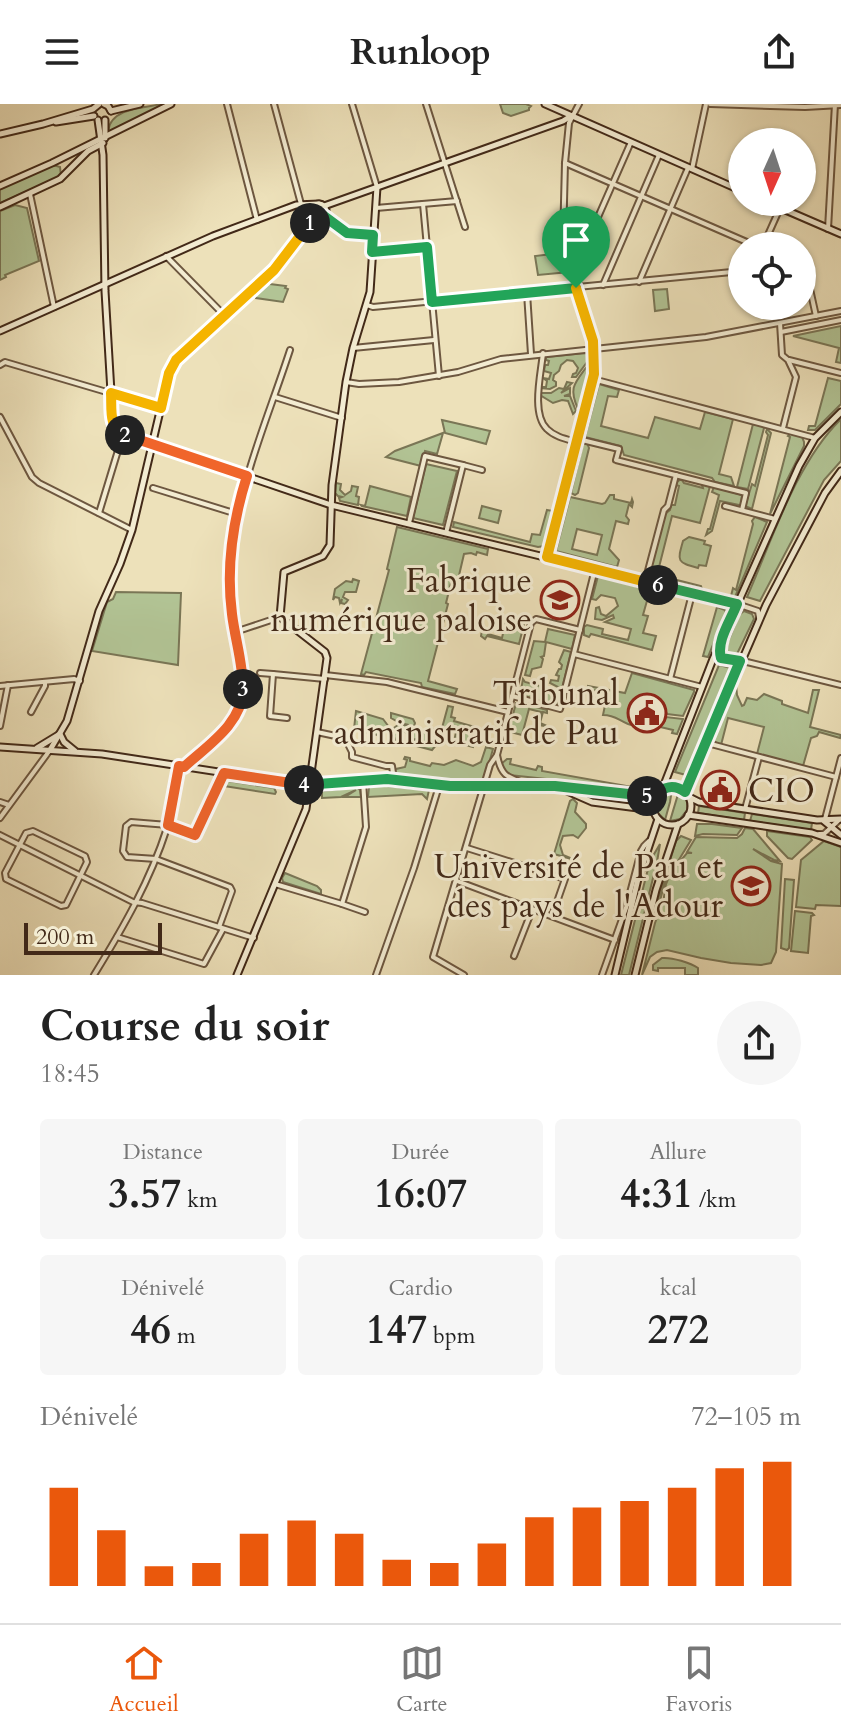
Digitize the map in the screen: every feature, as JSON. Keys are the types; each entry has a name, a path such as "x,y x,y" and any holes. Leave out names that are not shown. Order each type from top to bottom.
{"street":[{"path":"101,110 116,104"},
{"path":"0,134 140,104"},
{"path":"0,207 63,177 88,151 171,104"},
{"path":"227,104 257,220"},
{"path":"274,104 301,204 319,218 324,216"},
{"path":"280,617 284,572 323,556 330,545 332,485 346,382 370,292 377,187 352,104"},
{"path":"426,104 465,227"},
{"path":"545,104 728,185"},
{"path":"0,818 50,750 67,721 99,611 132,530 169,373 176,360 274,270 314,214 314,208 563,121 579,104"},
{"path":"639,282 690,169 708,104 837,105 828,229"},
{"path":"101,110 105,284 113,426 117,432 331,505 737,604 758,611 759,620"},
{"path":"563,241 565,163 571,116"},
{"path":"0,186 103,141"},
{"path":"547,557 593,379 594,348 571,273 571,262 580,258 631,142"},
{"path":"603,285 660,155"},
{"path":"52,163 62,167 63,177"},
{"path":"565,163 728,234"},
{"path":"30,194 54,307"},
{"path":"376,208 458,200"},
{"path":"0,331 213,236 301,204 322,205 326,210 324,216"},
{"path":"423,204 439,376"},
{"path":"324,216 347,233 373,235"},
{"path":"798,216 841,234"},
{"path":"372,252 427,247"},
{"path":"166,256 224,315"},
{"path":"367,305 432,302 728,272"},
{"path":"527,293 531,354"},
{"path":"816,316 841,311"},
{"path":"346,382 399,382 439,376 531,354 706,337 795,320"},
{"path":"781,332 841,320"},
{"path":"780,323 782,355 796,377 783,428"},
{"path":"353,348 435,340"},
{"path":"94,975 137,903 156,859 182,767 226,728 242,704 243,673 229,576 237,514 290,350"},
{"path":"543,353 538,395 540,418 545,428 557,436 619,449 616,460 746,493 742,510"},
{"path":"788,360 841,373"},
{"path":"0,365 5,362 161,408"},
{"path":"593,379 815,438"},
{"path":"275,397 342,418"},
{"path":"678,824 666,824 658,819 653,810 655,797 662,790 737,604 799,466 815,438 841,412"},
{"path":"0,417 32,477 39,483 132,530"},
{"path":"99,513 123,434"},
{"path":"409,524 425,456 482,470"},
{"path":"446,533 463,465"},
{"path":"635,975 656,890 678,824 688,815 691,805 687,794 740,661 776,583 825,493 841,471"},
{"path":"645,582 676,475"},
{"path":"153,488 237,514"},
{"path":"728,506 775,519"},
{"path":"512,696 560,709 595,569"},
{"path":"670,679 692,594"},
{"path":"235,632 280,617"},
{"path":"237,975 307,804 325,677 325,652 280,617"},
{"path":"464,975 433,957 490,765 497,755 532,621 580,630"},
{"path":"720,646 721,658 841,685"},
{"path":"574,654 702,687"},
{"path":"260,673 387,682 508,712"},
{"path":"273,674 270,716 287,718"},
{"path":"0,686 80,681"},
{"path":"31,712 45,682"},
{"path":"0,726 8,685"},
{"path":"317,732 345,738 352,757 392,766 393,773 387,779"},
{"path":"35,749 60,734"},
{"path":"60,734 75,752"},
{"path":"707,743 836,777"},
{"path":"0,747 102,754 310,786 387,779 439,786 555,786 655,797"},
{"path":"497,755 505,776 529,786"},
{"path":"745,810 759,757"},
{"path":"824,821 841,758"},
{"path":"290,783 308,774 312,767"},
{"path":"117,937 204,964 221,928 232,891 230,887 156,859 127,857 123,851 126,826 131,822 168,825 195,835 224,773"},
{"path":"502,786 505,776"},
{"path":"342,904 366,827 363,781"},
{"path":"290,783 302,791 307,804"},
{"path":"376,975 439,786"},
{"path":"555,786 592,802 653,810"},
{"path":"662,790 675,787 699,802 763,813 824,821 841,819"},
{"path":"0,802 9,805"},
{"path":"761,826 763,813"},
{"path":"688,815 819,834 824,834 841,819"},
{"path":"615,975 649,841 658,819"},
{"path":"824,821 841,835"},
{"path":"33,831 85,856 87,862 80,876 66,905 61,906 6,879 5,873 26,833 33,831"},
{"path":"819,834 841,843"},
{"path":"0,835 133,902 254,938"},
{"path":"602,975 641,851 649,841"},
{"path":"467,848 565,879 552,916"},
{"path":"457,881 615,940"},
{"path":"275,884 365,912"},
{"path":"514,956 532,910"}],"green space":[{"path":"169,104 108,131 110,123 121,113"},
{"path":"500,104 531,106 529,110 511,116 503,113"},
{"path":"53,165 60,167 61,176 0,203 0,188"},
{"path":"15,205 27,208 39,261 0,280 0,211"},
{"path":"558,245 568,261 569,272 538,275 535,256 552,254"},
{"path":"268,281 286,286 288,289 283,302 256,298 255,292"},
{"path":"667,289 669,309 655,311 653,290"},
{"path":"841,326 841,363 836,362 839,348 793,336"},
{"path":"589,354 590,358 576,377 572,377 578,368 573,361 567,360 554,375 556,386 541,388 546,387 547,381 543,378 549,379 551,373 544,371 549,361 546,357"},
{"path":"588,365 588,376 578,409 573,390"},
{"path":"828,378 841,381 841,404 815,430 808,430 809,426 815,426"},
{"path":"567,382 572,383 561,393 570,388 570,394 564,396 570,396 576,411 573,414 568,401 553,403 540,395 564,389"},
{"path":"599,384 619,390 617,397 608,396 601,426 648,438 655,417 700,429 705,412 733,419 719,474 731,477 734,486 624,455 621,446 585,437"},
{"path":"841,419 841,461 824,480 760,601 747,597 798,480 825,437"},
{"path":"442,420 490,431 486,444 445,433"},
{"path":"753,424 764,428 748,489 737,487"},
{"path":"767,429 771,433 752,509 745,506 752,484 755,486"},
{"path":"443,433 437,454 425,451 421,466 386,457 395,451"},
{"path":"791,433 802,437 804,446 770,514 788,436"},
{"path":"583,443 587,443 589,448 575,495 571,493"},
{"path":"426,464 457,471 443,525 413,518"},
{"path":"681,479 684,483 703,488 702,484 710,486 700,523 672,516 657,575 701,586 702,589 649,575 665,514 671,505 675,505 679,486 676,485"},
{"path":"336,483 341,484 340,490 345,495 352,486 358,487 358,505 340,501 342,497 335,493"},
{"path":"370,486 411,497 407,516 362,506 365,506"},
{"path":"714,487 742,495 741,505 720,501 712,531 706,535 719,495 712,492"},
{"path":"610,495 614,495 614,499 631,503 632,499 633,502 632,507 629,504 626,516 628,524 616,521 609,549 619,560 617,567 556,551 570,497 605,503","holes":["577,529 602,535 597,555 572,549"]},
{"path":"482,506 501,511 498,523 479,518"},
{"path":"547,510 553,511 544,546 453,527 454,522 530,542 532,534 540,535"},
{"path":"755,517 767,522 735,597 731,596 733,588 736,590"},
{"path":"397,527 488,549 487,555 477,552 476,555 464,554 457,584 451,583 428,681 457,689 455,694 422,687 421,683 366,672 361,674 389,570"},
{"path":"689,537 711,546 706,566 699,565 698,568 680,560 683,541"},
{"path":"598,576 650,590 643,615 648,616 643,633 656,636 652,650 591,634 589,637 584,635 587,625 603,629 602,634 628,640 631,629 605,622 614,618 613,615 602,620 595,619 596,608 599,607 601,614 606,616 618,606 615,598 601,595 596,600 592,599"},
{"path":"353,579 359,581 356,592 345,592 343,597 348,600 345,604 341,603 342,599 340,603 339,598 333,600 335,589"},
{"path":"116,592 181,593 178,665 92,651 107,602 113,599"},
{"path":"717,607 726,613 708,657 703,656"},
{"path":"744,611 752,614 754,619 735,658 723,654 739,615"},
{"path":"506,620 524,624 519,644 481,636 482,630 502,638"},
{"path":"548,629 575,635 572,649 546,642 541,667 532,669 530,676 525,675 534,641 545,642"},
{"path":"564,650 571,652 558,705 520,695 523,679 559,691 560,688 550,683 551,680 558,681 559,676 556,675 561,669 559,662"},
{"path":"719,665 731,668 686,775 675,772"},
{"path":"632,673 694,690 683,716 667,714 660,706 649,706 645,702 643,709 635,707 633,710 634,717 642,717 642,723 658,725 666,717 683,719 677,734 656,726 655,729 638,727 603,715 608,691 587,690 588,686 625,693"},
{"path":"736,684 742,706 747,698 757,700 764,694 808,713 813,690 819,690 810,727 841,735 840,738 819,732 811,738 803,766 757,754 764,727 728,718 721,745 713,741"},
{"path":"516,703 547,710 547,713 543,712 540,723 545,725 538,725 541,712 529,709 522,735 510,732"},
{"path":"448,706 453,707 451,717 455,718 454,721 478,728 473,747 454,742 456,732 442,728"},
{"path":"356,711 383,719 388,729 377,735 354,729"},
{"path":"391,713 413,719 414,726 423,737 422,731 437,730 440,733 437,744 432,750 413,745 416,739 412,740 413,734 401,731 397,744 391,730 398,725 409,725 391,718"},
{"path":"486,747 493,749 485,778 478,782 435,781 393,774 396,769 405,767 405,757 430,766 432,763 444,765 456,760 473,766 481,762"},
{"path":"511,759 510,764 536,770 538,766 542,767 542,771 632,787 649,779 638,787 631,788 509,775 503,771 501,764"},
{"path":"228,781 274,788 276,792 224,786"},
{"path":"357,787 361,797 345,797 356,790 341,797 322,798 322,791"},
{"path":"369,787 429,790 427,799 422,794 368,797"},
{"path":"672,789 665,820 656,811 656,803 661,794"},
{"path":"575,791 636,797 634,804 593,798"},
{"path":"679,791 687,799 687,810 680,819 670,821"},
{"path":"573,799 577,803 575,812 586,828 578,838 563,836 560,845 563,855 575,860 554,854"},
{"path":"699,806 745,813 744,820 698,813"},
{"path":"752,814 812,823 811,830 750,821"},
{"path":"697,824 742,828 737,835 695,836"},
{"path":"745,828 753,829 780,861 753,849 771,861 782,864 776,952 771,963 731,963 667,950 650,957 642,975 671,872 664,884 658,910 651,922 676,841 681,836 691,840 672,871 687,853 692,853 687,852 696,837 737,838"},
{"path":"767,831 810,837 812,840 792,859 767,836"},
{"path":"824,841 841,847 841,906 816,905 815,909 796,907 801,860"},
{"path":"660,844 629,975 621,975 650,861"},
{"path":"285,873 317,886 321,894 283,882"},
{"path":"785,879 794,880 787,950 781,948"},
{"path":"795,911 814,915 811,916 808,953 791,951"},
{"path":"662,958 691,964 698,968 698,975 685,975 685,968 653,970 653,965"}],"place":[{"name":"Fabrique numérique paloise","path":"560,600"},
{"name":"Tribunal administratif de Pau","path":"647,713"},
{"name":"CIO","path":"720,790"},
{"name":"Université de Pau et des pays de l'Adour","path":"751,886"}],"route":[{"path":"315,216 324,216 347,233 373,235 372,252 427,247 432,302 576,288 593,341 594,374 547,557 737,604 719,654 721,658 740,661 685,792 670,787 655,797 555,786 450,786 387,779 310,786 224,773 195,835 168,825 179,766 184,767 224,731 242,704 243,673 232,616 229,576 237,514 247,476 117,432 113,426 111,393 161,408 169,373 176,360 274,270 315,216"}]}
